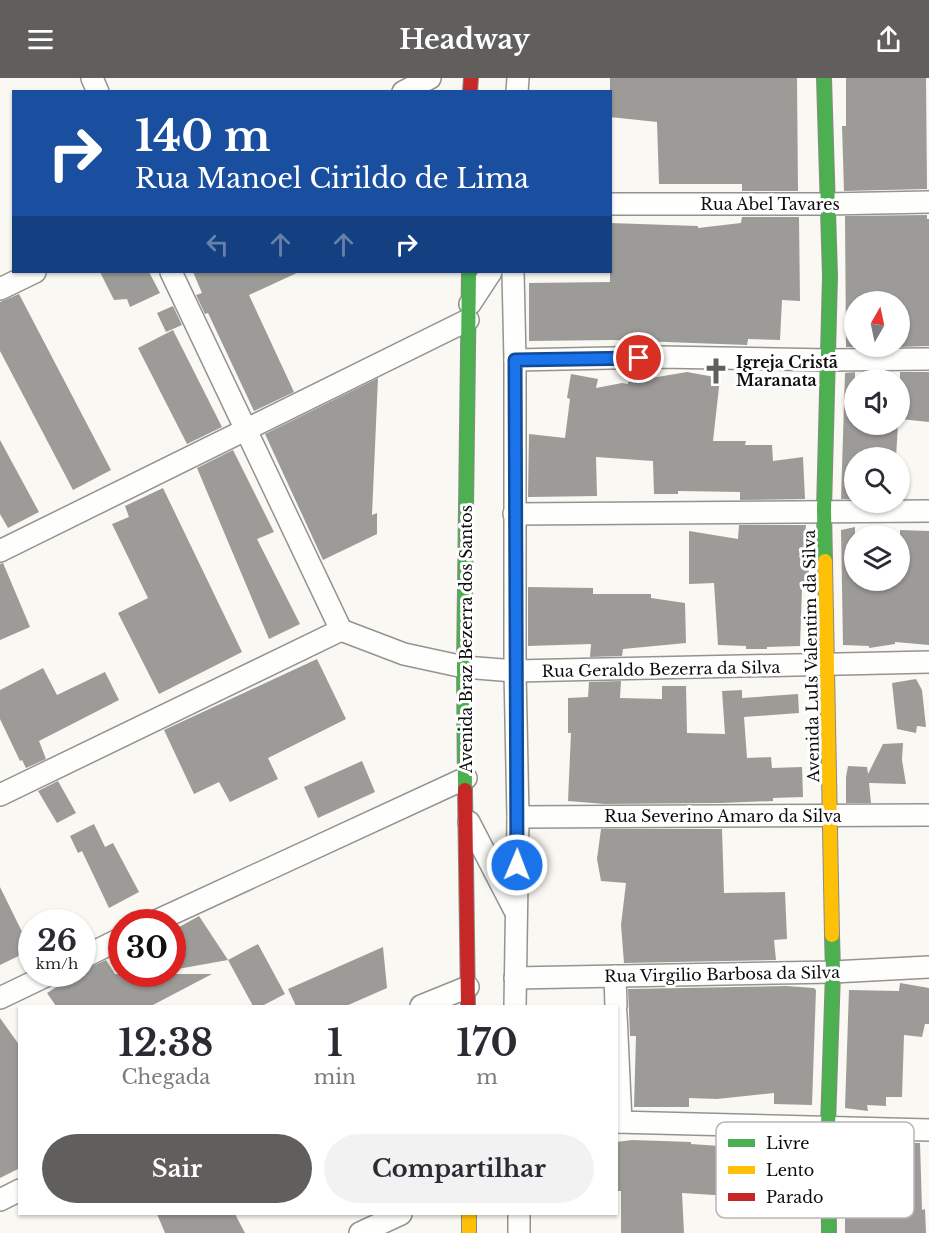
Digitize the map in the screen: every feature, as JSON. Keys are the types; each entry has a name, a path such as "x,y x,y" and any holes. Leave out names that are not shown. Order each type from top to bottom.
{"street":[{"path":"407,90 430,78"},
{"name":"Avenida LuIs Valentim da Silva","path":"824,78 830,276 824,510 829,665 833,972 828,1122"},
{"name":"Rua Abel Tavares","path":"612,204 929,202"},
{"path":"0,289 33,273"},
{"path":"0,795 341,630 171,273"},
{"name":"Avenida Braz Bezerra dos Santos","path":"468,997 464,667 469,273"},
{"path":"0,551 245,429 468,313 490,273"},
{"path":"513,273 518,817 515,1005"},
{"path":"515,360 659,357 929,359"},
{"path":"514,514 929,511"},
{"name":"Rua Geraldo Bezerra da Silva","path":"341,630 404,654 464,667 515,671 929,662"},
{"path":"182,909 466,778"},
{"path":"465,814 516,912"},
{"name":"Rua Severino Amaro da Silva","path":"518,817 929,815"},
{"name":"Rua Virgilio Barbosa da Silva","path":"515,978 833,972 929,967"},
{"path":"615,976 616,1005"},
{"path":"0,998 23,987"},
{"path":"426,1005 468,997"},
{"path":"618,1086 619,1122 716,1124"},
{"path":"914,1129 929,1130"},
{"path":"0,1200 18,1191"},
{"path":"360,1233 398,1215"},
{"path":"469,1215 469,1233"},
{"path":"519,1215 519,1233"},
{"name":"Avenida LuIs Valentim da Silva","path":"829,1218 829,1233"}],"building":[{"path":"610,78 797,78 798,191 742,191 742,184 659,184 657,122 612,117 612,90 610,90"},
{"path":"846,78 926,78 927,189 844,191 842,126 846,126"},
{"path":"927,215 929,219 929,346 910,347 910,291 846,291 845,216"},
{"path":"742,217 799,217 800,301 782,300 780,340 748,339 747,345 613,340 529,341 529,283 610,282 612,223 698,226 698,228 741,223"},
{"path":"100,273 150,273 160,293 130,307 127,299 114,300"},
{"path":"193,273 297,273 249,295 294,392 254,411 208,313 205,314 196,295 202,293"},
{"path":"19,294 111,470 73,490 0,351 0,302"},
{"path":"173,306 182,325 166,332 157,313"},
{"path":"173,330 222,427 187,444 138,348"},
{"path":"687,372 720,378 713,441 746,441 745,445 772,445 773,461 803,457 805,499 740,500 740,492 678,491 678,494 654,494 653,461 596,457 597,496 528,497 529,434 565,438 571,374 598,379 596,388"},
{"path":"910,372 929,372 929,422 910,420"},
{"path":"378,378 372,515 377,513 377,534 323,560 265,434"},
{"path":"844,404 844,435 897,435 897,447 844,447 844,499 841,499"},
{"path":"0,440 39,512 8,528 0,514"},
{"path":"233,450 274,532 257,539 300,624 269,639 197,468"},
{"path":"163,488 242,652 159,694 118,613 148,598 112,524 129,517 125,506"},
{"path":"739,525 806,525 809,589 802,588 800,646 746,649 746,646 718,645 714,583 689,584 689,531 738,539"},
{"path":"844,529 844,591 910,591 910,530 929,531 929,645 895,642 895,644 869,648 869,646 843,645 841,530"},
{"path":"3,563 30,627 0,640 0,564"},
{"path":"528,587 593,588 593,594 651,594 651,598 685,603 686,643 623,649 622,656 590,657 591,644 528,646"},
{"path":"317,659 346,719 268,758 278,779 230,802 219,782 194,794 164,730"},
{"path":"43,668 57,695 105,672 119,700 39,741 46,759 26,768 22,760 20,761 0,719 0,690"},
{"path":"916,679 922,690 926,727 917,726 916,733 897,729 892,683"},
{"path":"621,681 620,698 662,699 662,686 686,686 687,733 725,734 722,691 742,690 742,698 798,694 799,713 744,717 747,758 771,757 772,768 802,767 803,797 773,798 773,801 721,803 605,804 568,801 571,733 568,733 568,698 588,697 589,682"},
{"path":"903,743 902,760 906,784 869,783 871,803 846,803 848,766 867,767 868,774 883,744"},
{"path":"362,761 375,792 318,818 304,787"},
{"path":"58,781 76,813 57,823 38,791"},
{"path":"94,824 105,847 113,843 139,892 109,908 82,851 78,853 70,836"},
{"path":"601,829 722,829 724,893 785,892 787,939 774,940 776,960 624,963 621,925 626,883 601,881 597,859"},
{"path":"0,887 18,924 18,956 0,965"},
{"path":"199,916 228,960 186,968 186,923"},
{"path":"258,944 285,994 264,1005 252,1005 228,960"},
{"path":"383,947 387,988 348,1005 296,1005 288,989"},
{"path":"106,960 108,987 186,987 186,974 212,974 153,1005 55,1005 47,993 56,987 96,987 96,965"},
{"path":"900,983 929,988 929,1024 925,1024 922,1037 904,1035 902,1097 886,1097 886,1106 867,1105 868,1111 845,1108 849,990 899,991"},
{"path":"786,986 816,990 812,1105 774,1104 774,1093 717,1099 689,1098 689,1107 634,1107 636,1036 630,1036 628,989"},
{"path":"0,1018 18,1043 18,1169 0,1178"},
{"path":"618,1142 691,1142 691,1144 716,1146 716,1195 682,1193 684,1233 621,1233"},
{"path":"914,1143 920,1143 922,1210 925,1209 926,1233 845,1233 845,1218 914,1218"},
{"path":"157,1215 236,1215 245,1233 165,1233"}],"traffic: fast":[{"path":"824,78 830,276 824,510 825,561"},
{"path":"465,790 464,667 469,273"},
{"path":"828,1122 832,935"},
{"path":"829,1218 829,1233"}],"traffic: slow":[{"path":"825,561 832,935"},
{"path":"469,1215 469,1233"}],"traffic: jam":[{"path":"470,90 471,78"},
{"path":"465,790 468,1005"}],"place":[{"name":"Igreja Cristã Maranata","path":"716,371"}],"route":[{"path":"517,865 515,360 639,358"}]}
